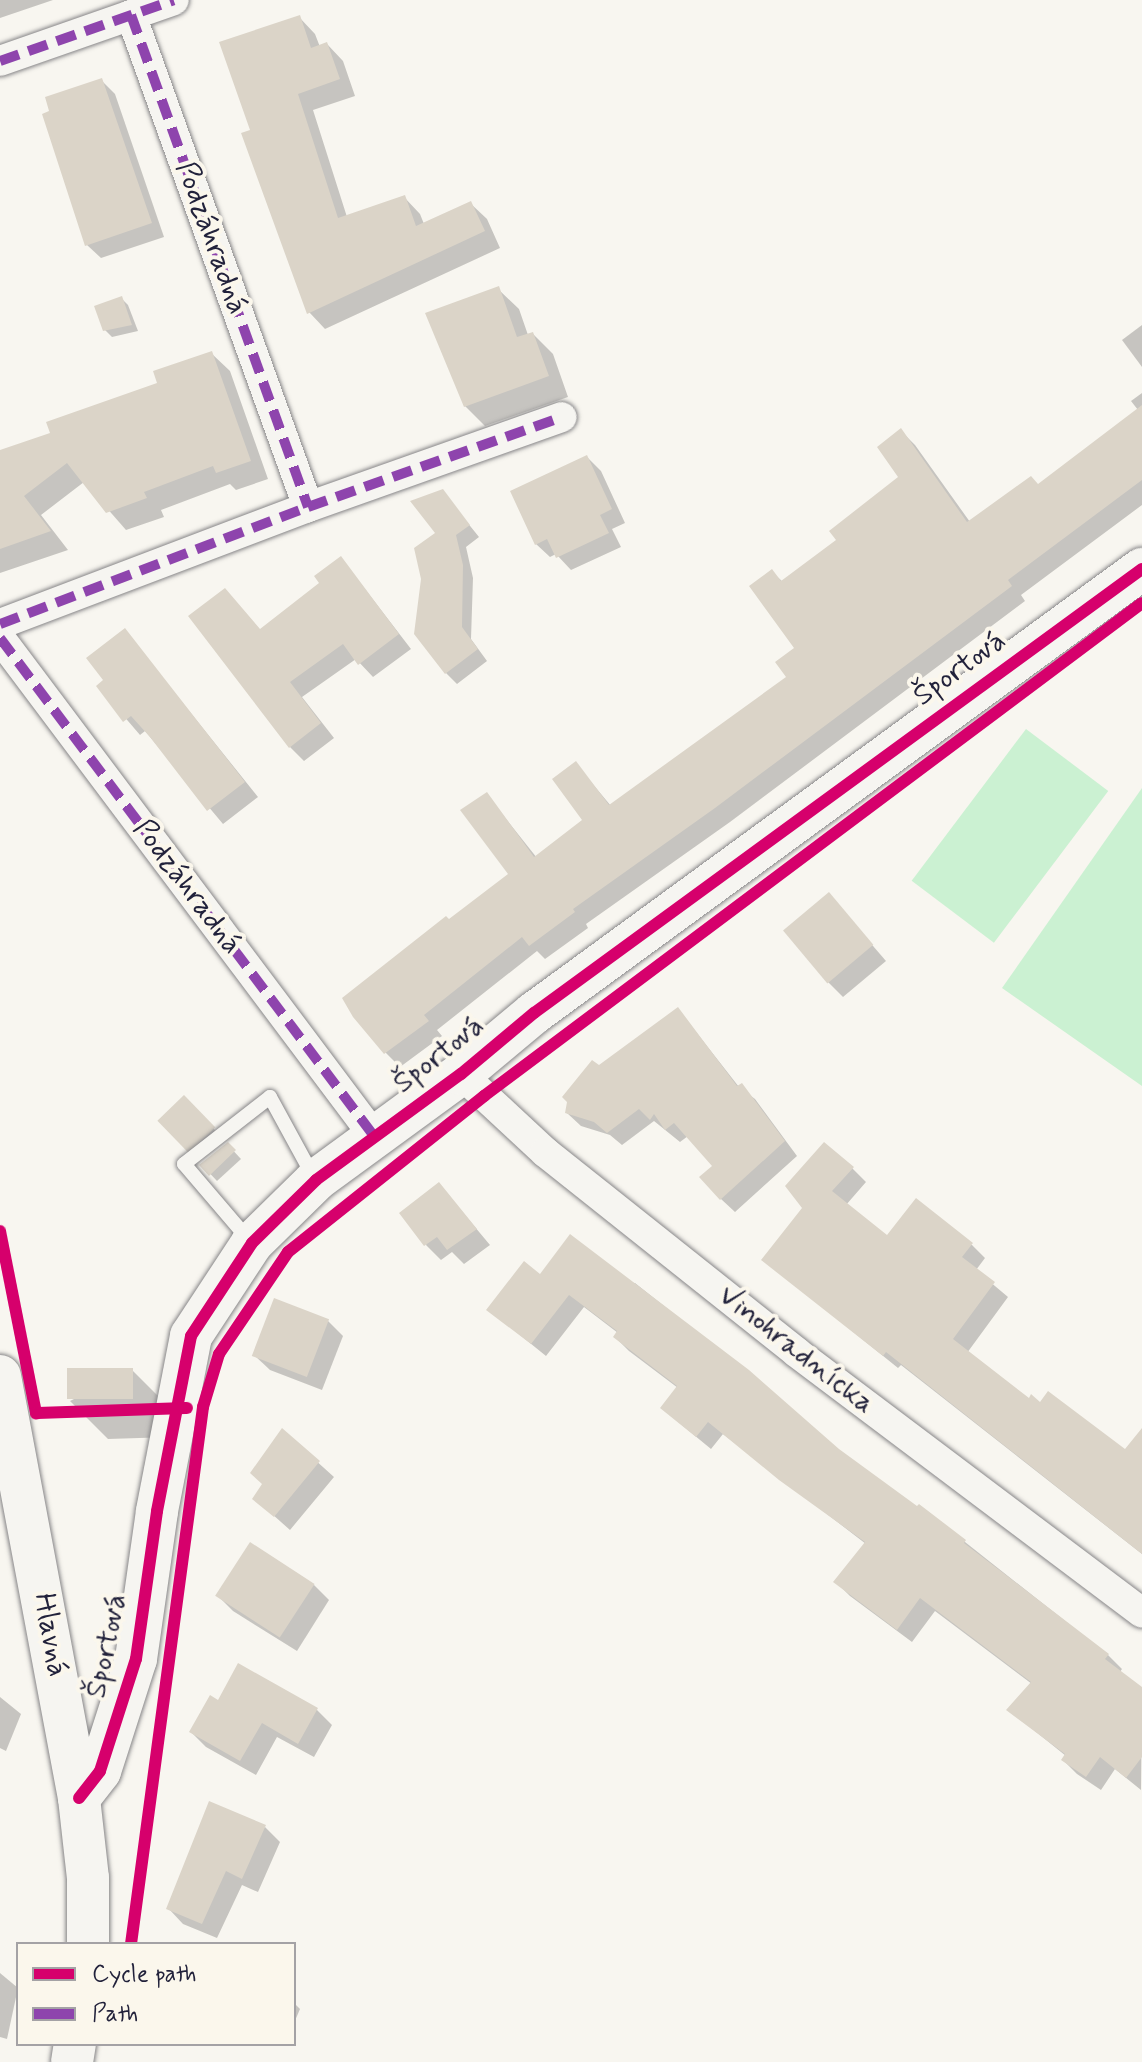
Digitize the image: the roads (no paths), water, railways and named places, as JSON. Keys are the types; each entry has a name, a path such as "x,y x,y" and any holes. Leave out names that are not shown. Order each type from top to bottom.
{"street":[{"path":"0,61 174,0"},
{"name":"Podzáhradná","path":"131,15 308,507"},
{"path":"0,624 308,507 562,417"},
{"name":"Športová","path":"79,1798 100,1771 136,1659 157,1511 191,1336 252,1243 316,1180 461,1074 534,1013 1142,569"},
{"name":"Podzáhradná","path":"0,638 374,1136"},
{"name":"Vinohradnícka","path":"461,1074 545,1152 784,1342 1142,1613"},
{"name":"Hlavná","path":"0,1376 79,1798 88,1878 88,1942"}],"lane":[{"path":"252,1243 184,1164 270,1097 316,1180"}]}
